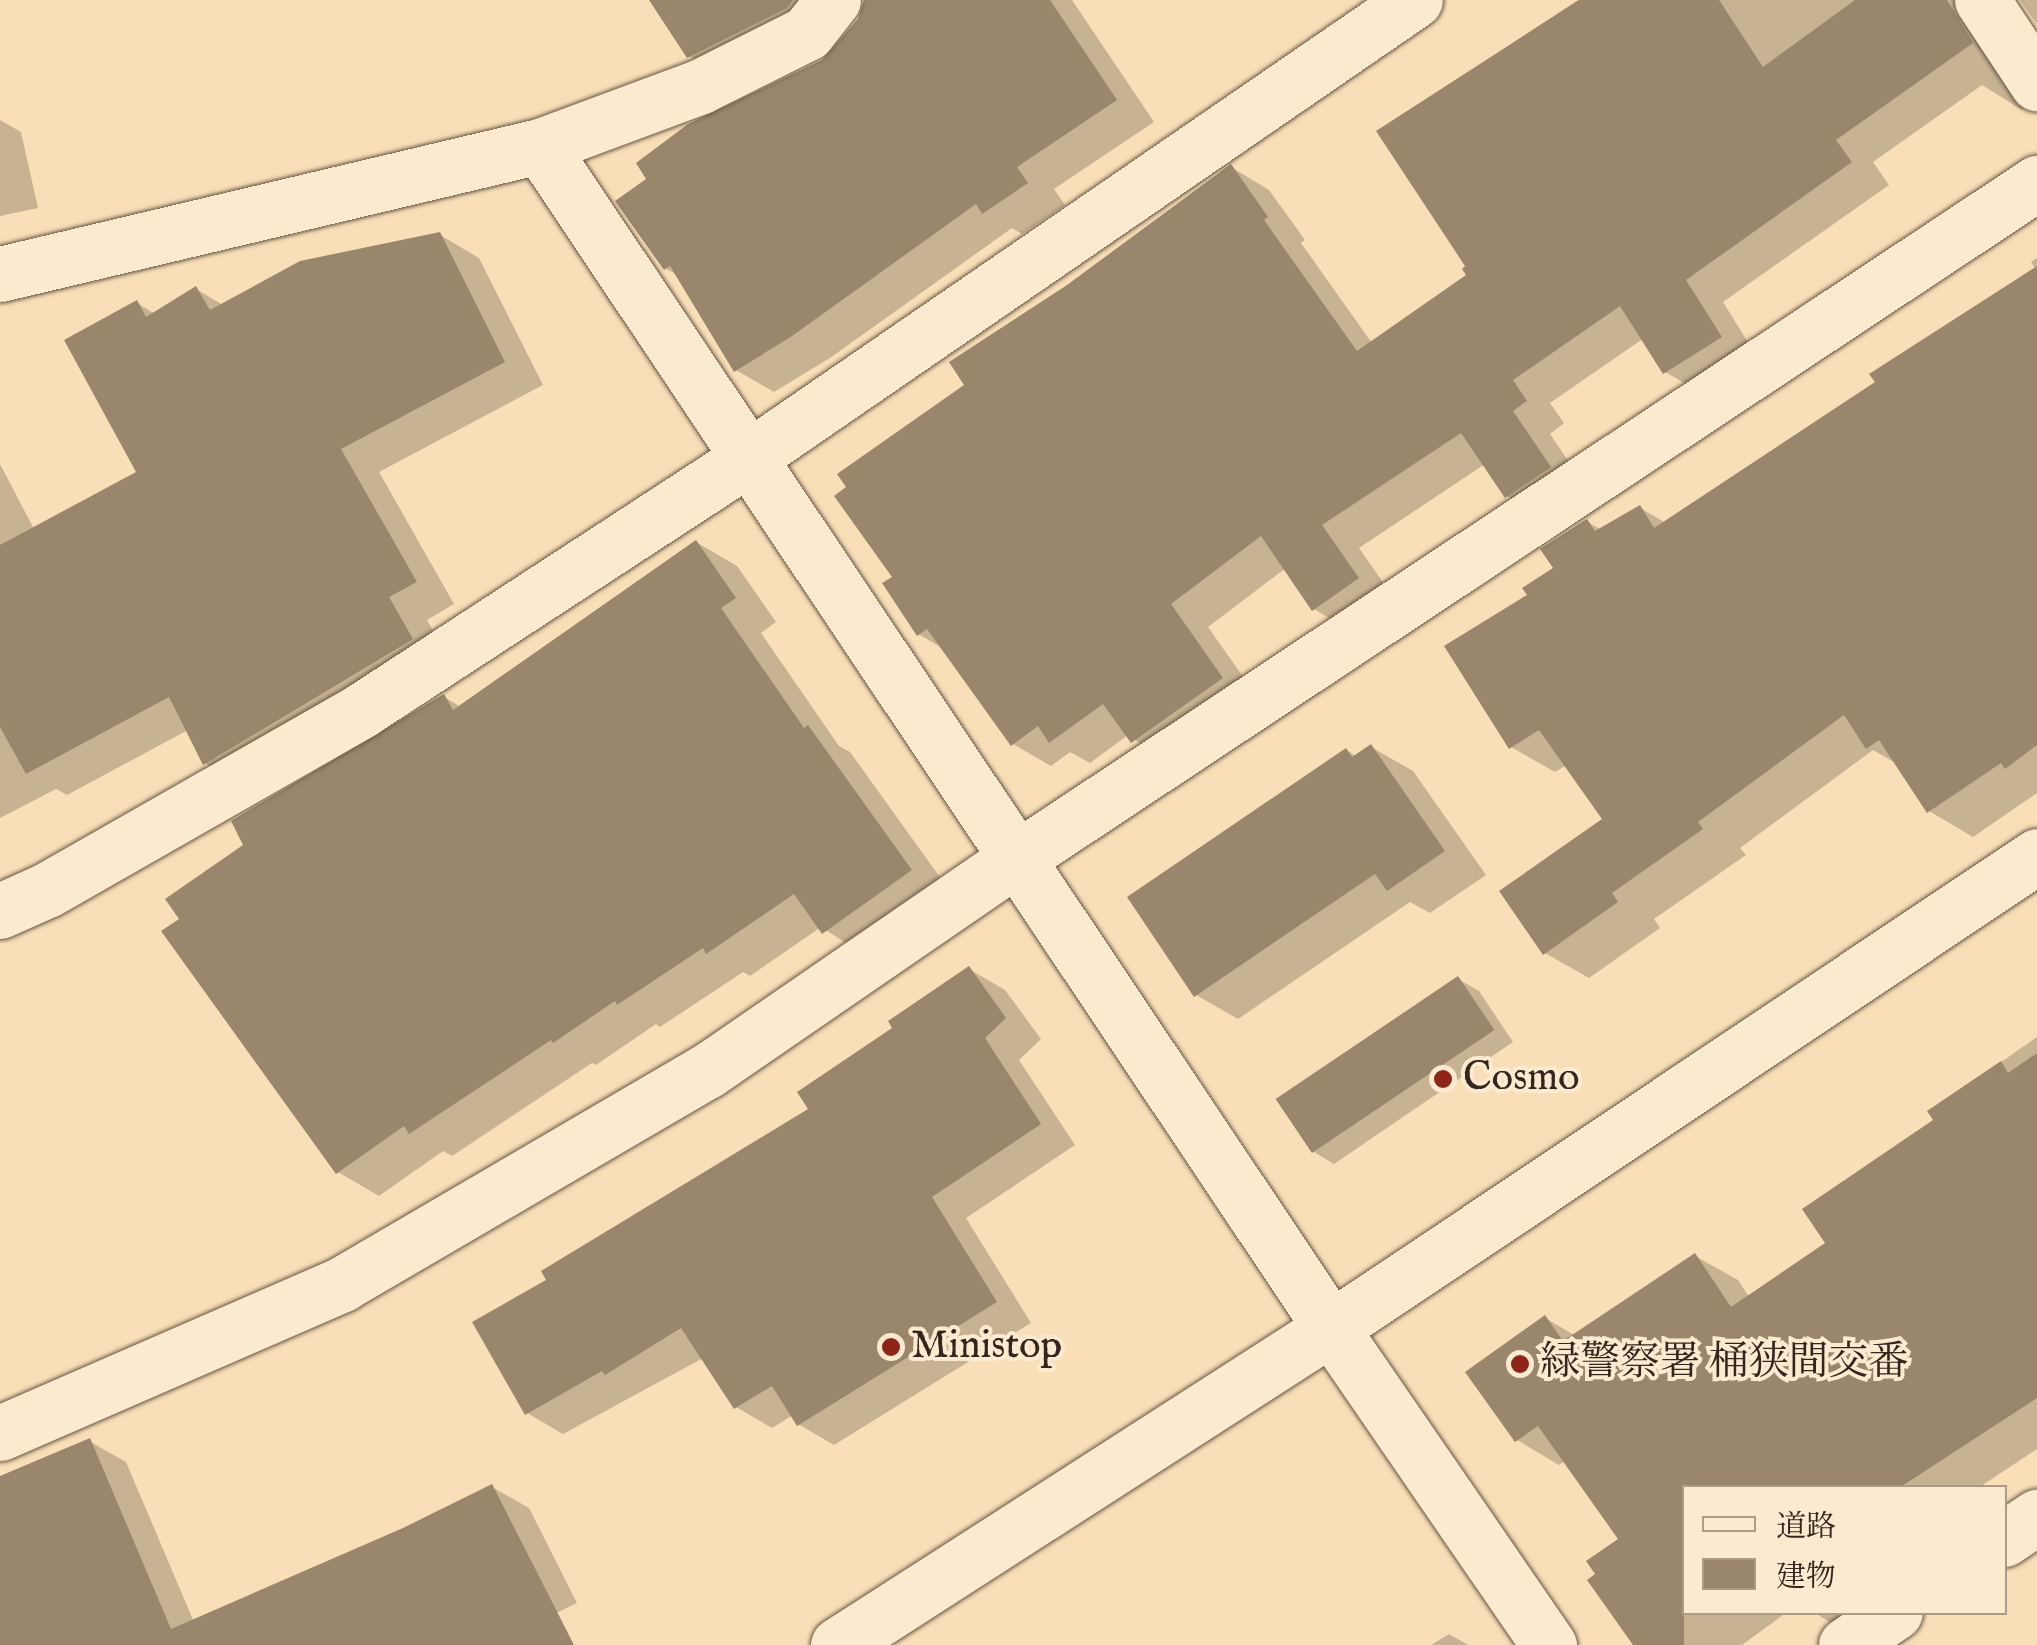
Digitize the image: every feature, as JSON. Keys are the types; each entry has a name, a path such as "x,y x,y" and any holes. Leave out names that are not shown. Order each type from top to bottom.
{"street":[{"path":"0,274 540,146 698,87 745,64 807,33 833,0"},
{"path":"0,912 47,890 362,710 748,458 1416,0"},
{"path":"1982,0 2037,83"},
{"path":"540,146 1330,1328 1548,1645"},
{"path":"0,1433 342,1284 707,1071 1016,859 2037,183"},
{"path":"838,1645 1330,1328 2037,856"},
{"path":"2007,1537 2037,1517"},
{"path":"1846,1645 1891,1615"}],"building":[{"path":"649,0 793,0 787,8 687,58"},
{"path":"864,0 1050,0 1117,100 1017,167 1028,183 982,214 976,204 792,336 734,372 670,266 664,270 615,201 646,179 636,163 688,124 822,60 858,19"},
{"path":"1579,0 1719,0 1763,67 1855,0 1947,0 1973,43 1836,140 1852,162 1686,280 1722,337 1663,374 1620,306 1513,380 1527,401 1513,411 1551,467 1505,498 1461,433 1322,525 1359,578 1312,611 1261,536 1171,604 1223,678 1131,743 1103,704 1049,743 1038,726 1011,746 927,629 917,636 882,583 892,577 834,496 846,487 837,474 964,385 949,362 1067,285 1231,164 1268,217 1264,220 1357,351 1466,275 1462,269 1465,266 1376,131"},
{"path":"440,232 505,362 341,449 417,582 389,597 413,639 203,765 169,697 26,774 0,727 0,545 136,472 64,340 137,300 146,317 196,286 210,310 300,261"},
{"path":"2037,266 2037,745 2005,769 2001,763 1927,813 1879,740 1866,749 1844,715 1698,822 1703,829 1612,893 1618,902 1543,955 1499,891 1602,819 1539,730 1509,749 1444,646 1527,595 1522,588 1553,568 1540,549 1587,519 1595,531 1640,505 1654,528 1875,382 1869,374"},
{"path":"696,540 736,598 721,608 804,728 808,725 912,870 822,934 794,894 706,954 703,948 617,1005 615,1001 553,1043 551,1040 409,1134 404,1126 336,1174 161,931 179,919 165,899 243,845 231,821 444,694 453,710"},
{"path":"1371,744 1445,851 1387,891 1375,874 1194,997 1127,897 1346,748 1352,757"},
{"path":"969,966 1006,1018 985,1038 1041,1124 932,1197 997,1302 797,1426 772,1386 734,1409 681,1328 605,1375 602,1371 525,1415 472,1322 546,1280 541,1271 808,1109 797,1092 892,1028 888,1021"},
{"path":"1458,976 1494,1030 1312,1153 1276,1099"},
{"path":"2037,1053 2037,1398 1904,1485 1682,1485 1684,1645 1633,1645 1587,1580 1595,1574 1586,1561 1618,1539 1538,1426 1515,1442 1465,1372 1545,1315 1563,1341 1695,1253 1731,1307 1825,1243 1802,1209 1933,1120 1927,1111 2001,1061 2008,1073"},
{"path":"90,1438 171,1629 403,1528 492,1484 574,1645 0,1645 0,1476"}],"place":[{"name":"Cosmo","path":"1443,1079"},
{"name":"Ministop","path":"891,1347"},
{"name":"緑警察署 桶狭間交番","path":"1520,1364"}]}
